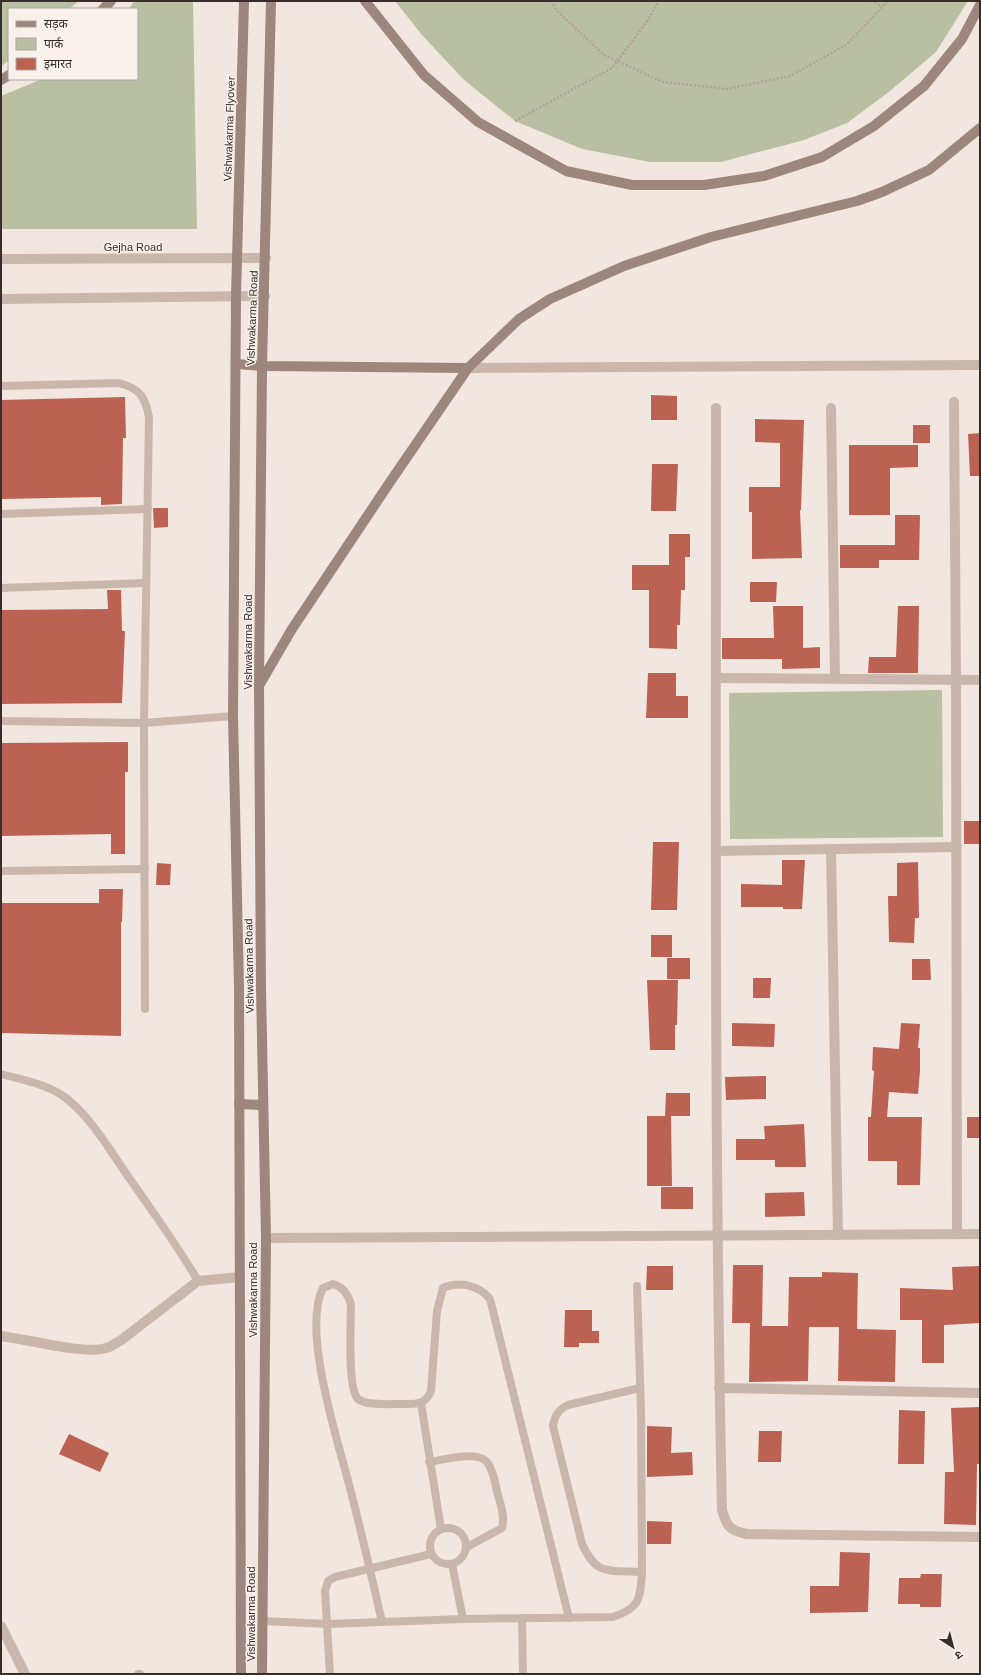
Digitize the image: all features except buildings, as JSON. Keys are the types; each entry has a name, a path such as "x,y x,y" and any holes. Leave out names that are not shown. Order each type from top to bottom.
{"main road":[{"name":"Vishwakarma Flyover","path":"238,258 244,1"},
{"path":"266,258 270,1"},
{"path":"365,1 424,75 478,122 566,171 632,185 704,185 764,176 822,156 874,126 924,86 962,40 980,5"},
{"path":"259,685 292,629 468,368 519,319 550,299 624,266 711,237 858,202 929,170 980,128"},
{"name":"Vishwakarma Road","path":"238,258 236,296 233,716 239,987 241,1674"},
{"name":"Vishwakarma Road","path":"262,1674 266,1238 263,1106 259,685 262,366 266,258"},
{"path":"236,364 262,366 468,368"},
{"path":"239,1104 263,1106"}],"street":[{"name":"Gejha Road","path":"1,259 266,258"},
{"path":"1,299 265,296"},
{"path":"468,368 980,365"},
{"path":"954,402 957,847 957,1233"},
{"path":"716,408 718,1236 719,1388 722,1510 726,1524 735,1532 747,1534 980,1537"},
{"path":"831,408 835,678"},
{"path":"716,678 980,680"},
{"path":"716,851 957,847"},
{"path":"831,849 838,1235"},
{"path":"266,1238 980,1234"},
{"path":"1,1336 94,1350 106,1348 120,1341 198,1281 240,1277"},
{"path":"719,1388 980,1393"},
{"path":"1,1626 25,1674"}],"lane":[{"path":"1,386 119,383 132,387 139,392 146,403 149,418 144,722 145,1009"},
{"path":"1,514 148,509"},
{"path":"1,588 146,583"},
{"path":"1,721 144,722 233,716"},
{"path":"1,871 145,870"},
{"path":"1,1074 52,1089 66,1098 81,1113 106,1145 181,1250 198,1281"},
{"path":"382,1622 326,1396 317,1342 315,1315 318,1298 323,1288 333,1284 342,1288 348,1294 351,1304 351,1380 354,1393 358,1399 366,1402 395,1404 421,1403 428,1399 431,1391 436,1311 443,1288 450,1285 477,1287 485,1292 490,1299 569,1618"},
{"path":"263,1621 328,1624 463,1619 613,1617 628,1612 637,1604 640,1594 642,1572 640,1388 637,1286"},
{"path":"640,1388 568,1404 559,1410 554,1416 553,1426 582,1544 588,1556 593,1564 602,1569 642,1572"},
{"path":"421,1403 429,1462 441,1529"},
{"path":"429,1462 469,1456 479,1457 486,1462 492,1472 503,1515 502,1528 467,1547 462,1558 452,1564 440,1563 431,1554 430,1548 432,1537 441,1529 453,1528 463,1535 467,1547"},
{"path":"330,1674 325,1591 328,1581 335,1576 431,1554"},
{"path":"452,1564 463,1619"},
{"path":"522,1618 523,1674"}],"path":[{"path":"551,1 557,11 604,55 663,82 727,89 790,76 846,45 888,1"},
{"path":"515,121 612,68 645,24 659,1"},
{"path":"871,1 883,6"}],"green space":[{"path":"1,1 79,1 70,8 8,8 8,61 1,67"},
{"path":"134,1 193,1 197,229 1,229 1,96 40,80 138,80 138,8 130,8"},
{"path":"395,1 968,1 936,52 890,91 847,123 804,140 721,162 650,162 582,149 515,121 464,80 422,35"},
{"path":"942,690 943,837 730,839 729,693"}]}
